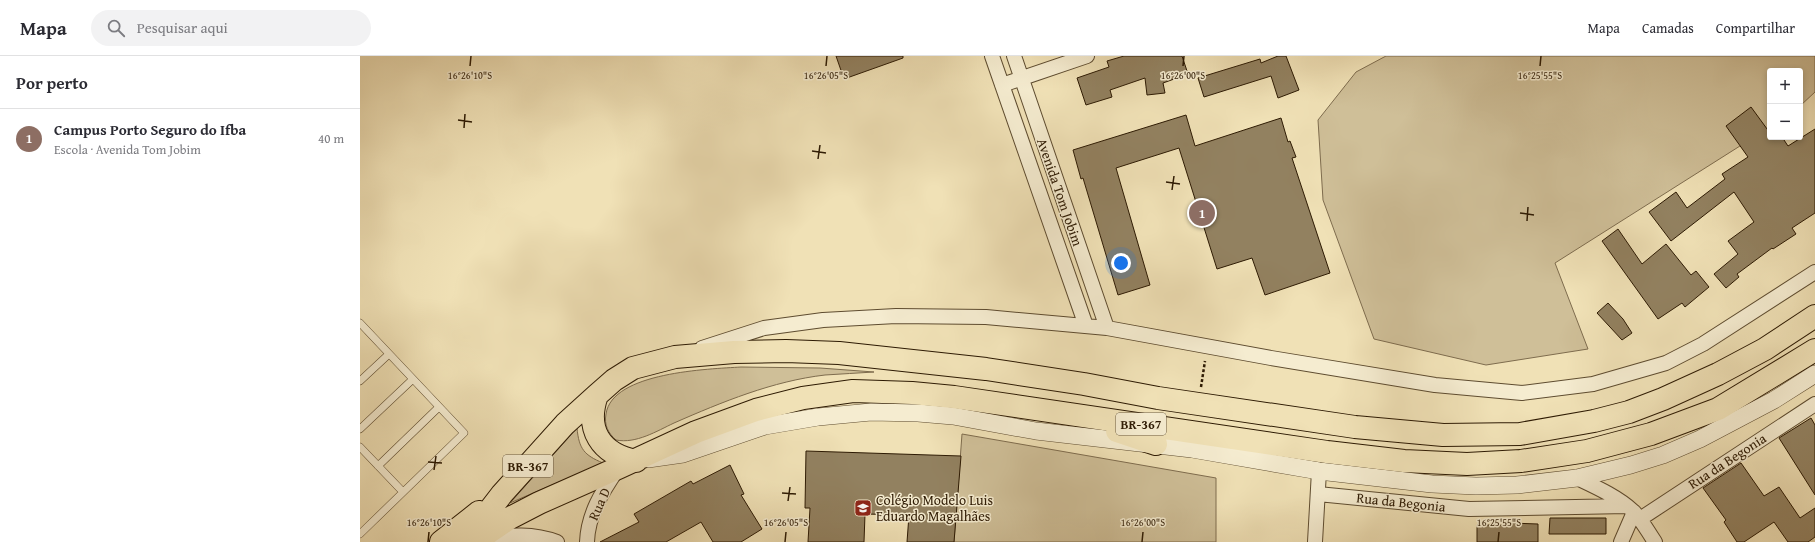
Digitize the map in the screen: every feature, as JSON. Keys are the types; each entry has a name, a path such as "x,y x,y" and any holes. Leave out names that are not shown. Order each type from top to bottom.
{"main road":[{"name":"BR-367","path":"474,541 502,494 565,424 614,380 633,368 675,357 734,352 786,351 847,353 986,369 1084,384 1158,398 1356,427 1443,435 1520,434 1594,421 1629,412 1663,399 1718,374 1765,349 1815,316"},
{"name":"BR-367","path":"474,541 510,518 539,503 627,465 696,432 756,410 803,398 853,391 912,393 954,397 1059,411 1202,434 1404,461 1467,464 1521,461 1588,451 1651,434 1718,409 1815,350"},
{"path":"597,395 592,407 592,420 595,432 602,444 611,452 623,458 627,465"},
{"path":"1059,411 1156,444"},
{"path":"441,542 502,494"}],"street":[{"name":"Avenida Tom Jobim","path":"992,56 1086,326"},
{"name":"Avenida Tom Jobim","path":"1014,56 1107,328"},
{"path":"1002,85 1087,56"},
{"path":"675,357 764,328 823,320 896,316 986,317 1107,328 1271,358 1435,385 1522,393 1592,384 1666,362 1703,344 1815,272"},
{"path":"627,465 683,454 765,426 818,417 871,412 918,413 953,416 1036,431 1156,444 1319,471 1432,484 1476,486 1517,485 1577,478 1631,465 1663,455 1700,439 1774,400 1815,374"},
{"name":"Rua da Begonia","path":"1318,494 1469,509 1634,512 1815,404"},
{"name":"Rua D","path":"587,542 587,534 593,510 627,465"},
{"path":"1314,542 1319,471"},
{"path":"1577,478 1634,512 1655,542"},
{"path":"1621,542 1634,512"},
{"path":"474,541 524,535 546,538 556,542"}],"lane":[{"path":"360,534 464,433 389,354 362,328"},
{"path":"360,381 389,354"},
{"path":"360,429 412,379"},
{"path":"378,466 439,407"},
{"path":"360,447 403,492"}],"shaded area":[{"path":"1386,56 1815,56 1815,92 1803,103 1803,68 1767,68 1767,129 1555,263 1588,349 1486,365 1374,339 1323,200 1318,120 1356,72"},
{"path":"741,367 820,368 874,372 825,375 767,387 729,400 646,436 631,440 616,440 607,428 606,414 612,400 625,389 643,381 664,376 707,369"},
{"path":"577,428 581,446 587,454 603,463 510,503"},
{"path":"962,434 1216,478 1216,542 954,542"}],"building":[{"path":"836,56 903,56 903,58 844,79"},
{"path":"1124,56 1182,56 1188,74 1163,83 1165,93 1147,95 1145,78 1110,90 1112,97 1086,105 1077,78 1109,67 1107,61"},
{"path":"1278,56 1286,56 1299,90 1278,98 1271,76 1204,97 1198,78 1260,59 1261,63"},
{"path":"1751,107 1767,129 1767,140 1784,140 1788,146 1798,140 1803,140 1803,137 1815,129 1815,213 1792,228 1796,234 1773,249 1772,248 1737,274 1739,277 1726,288 1714,274 1738,254 1728,241 1754,222 1734,192 1671,241 1649,212 1676,192 1687,208 1725,179 1722,174 1748,157 1726,126"},
{"path":"1186,115 1195,146 1281,118 1288,142 1290,141 1296,157 1292,158 1330,273 1265,295 1252,258 1217,269 1179,148 1116,168 1150,285 1118,295 1083,178 1081,179 1073,150"},
{"path":"1618,229 1642,264 1666,244 1691,275 1696,271 1709,287 1685,307 1682,303 1658,319 1602,241"},
{"path":"1608,303 1623,319 1632,333 1622,340 1597,313"},
{"path":"1811,418 1815,425 1815,495 1779,438"},
{"path":"806,451 961,456 954,542 907,542 909,515 865,514 864,542 808,542 810,508 805,508"},
{"path":"1741,463 1764,496 1779,487 1800,518 1815,508 1815,537 1808,542 1788,542 1774,522 1744,542 1737,542 1724,522 1726,520 1703,488"},
{"path":"730,465 744,494 741,495 762,529 741,542 713,542 701,522 666,542 600,542 639,522 634,514 691,481 693,484"},
{"path":"1550,518 1606,518 1606,534 1549,534"},
{"path":"1510,523 1538,524 1538,542 1477,542 1477,525 1510,525"}],"place":[{"name":"Campus Porto Seguro do Ifba","path":"1202,213"},
{"name":"Colégio Modelo Luis Eduardo Magalhães","path":"863,508"}]}
